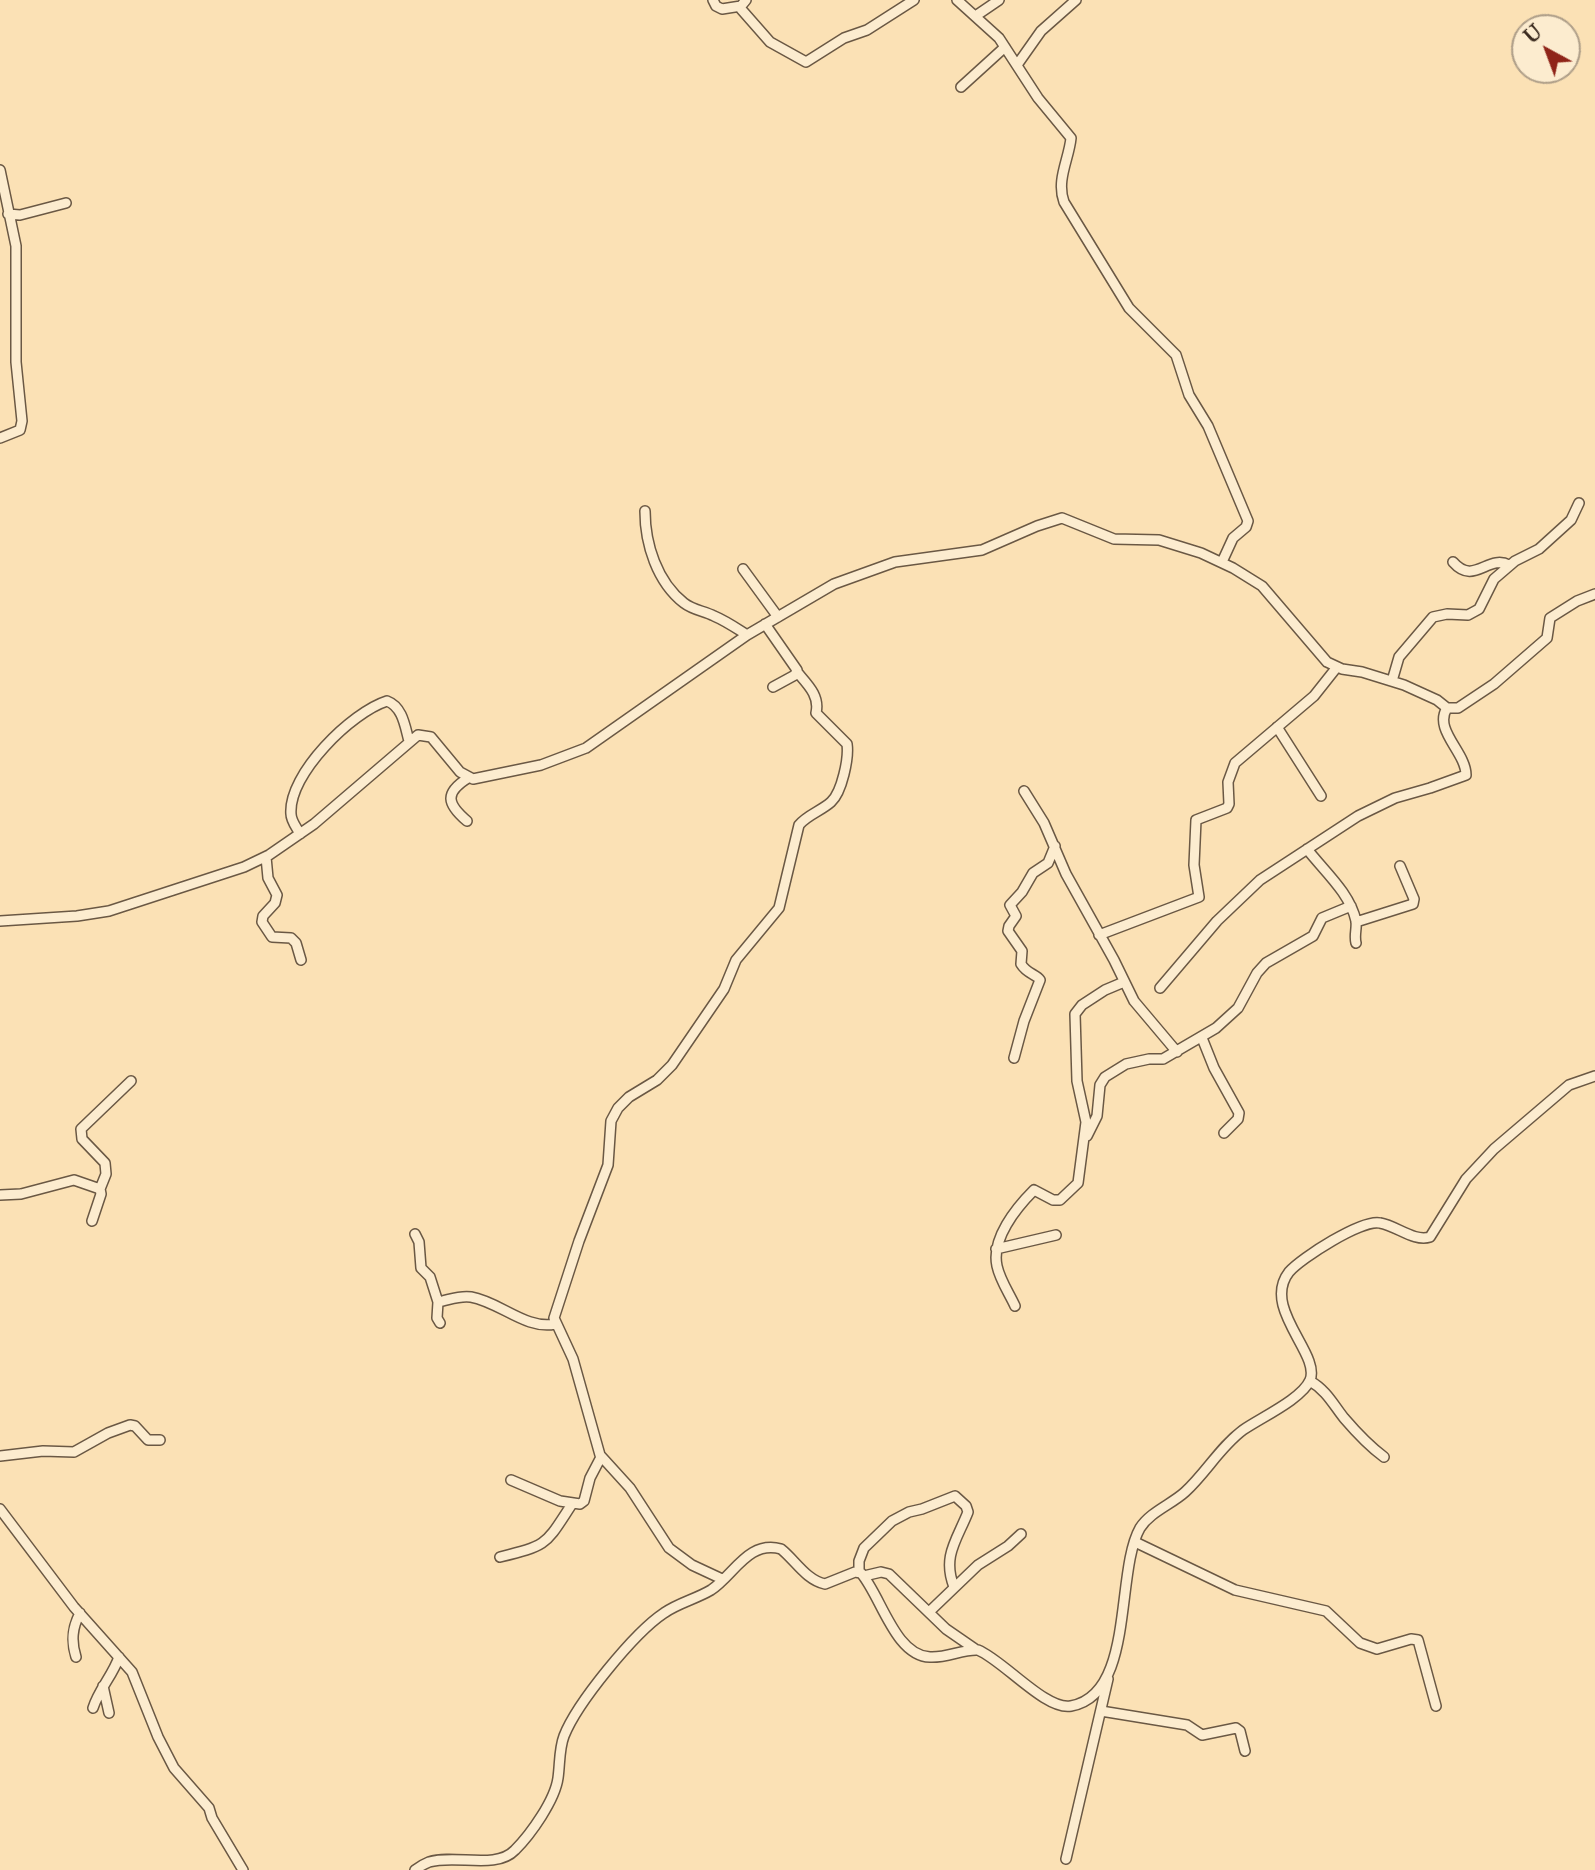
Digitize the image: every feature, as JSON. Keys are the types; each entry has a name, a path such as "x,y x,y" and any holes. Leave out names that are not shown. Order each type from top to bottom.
{"street":[{"path":"713,0 716,6 722,9 743,3"},
{"path":"743,3 741,9 770,41 806,62 844,38 867,30 914,0"},
{"path":"957,0 990,27 1038,99 1071,138 1062,176 1061,195 1064,202 1120,296 1140,322 1176,355 1189,395 1208,426 1246,516 1246,527 1235,534 1222,562"},
{"path":"976,15 999,0"},
{"path":"1017,65 1041,31 1076,0"},
{"path":"961,87 1005,47"},
{"path":"0,170 16,246 16,362 22,421 20,430 0,438"},
{"path":"8,214 36,212 66,203"},
{"path":"1392,681 1399,657 1433,617 1474,613 1479,609 1494,579 1509,565 1539,549 1571,520 1579,503"},
{"path":"645,511 653,560 668,585 683,602 747,635"},
{"path":"0,921 77,916 108,911 244,867 266,857 337,806 418,735 431,737 468,778 478,779 541,765 586,748 747,635 834,584 914,558 982,550 1062,518 1102,535 1159,540 1222,562 1262,586 1327,662 1392,681 1437,700 1447,708 1458,708 1494,684 1548,638 1550,618 1577,601 1595,594"},
{"path":"1453,562 1468,572 1498,563 1509,565"},
{"path":"743,569 778,617"},
{"path":"722,1579 692,1564 669,1548 630,1488 601,1457 573,1359 555,1324 555,1313 608,1165 611,1121 618,1108 673,1065 724,989 736,960 779,908 799,825 831,802 843,781 847,744 816,713 818,701 765,624"},
{"path":"1099,935 1199,897 1194,865 1196,820 1227,808 1228,782 1233,766 1314,696 1337,667"},
{"path":"773,687 797,672"},
{"path":"300,834 291,813 294,797 304,772 318,752 341,731 367,711 387,701 396,705 409,741"},
{"path":"1160,988 1245,892 1260,880 1333,830 1395,797 1466,775 1462,757 1449,737 1444,722 1447,708"},
{"path":"1277,727 1321,796"},
{"path":"467,821 453,807 451,796 456,787 468,778"},
{"path":"1024,791 1044,823 1066,874 1134,1000 1177,1052"},
{"path":"1014,1058 1024,1021 1040,980 1027,973 1021,964 1022,951 1008,931 1016,917 1010,906 1033,873 1048,863 1055,846"},
{"path":"1307,849 1340,888 1351,906 1356,922 1356,943"},
{"path":"266,857 268,878 277,895 275,903 263,916 262,922 272,937 291,938 296,943 301,960"},
{"path":"1356,922 1413,904 1414,899 1401,866"},
{"path":"1084,1140 1097,1116 1100,1085 1105,1077 1126,1064 1163,1059 1202,1038 1238,1008 1257,973 1266,963 1313,936 1322,918 1351,906"},
{"path":"1015,1306 1000,1276 996,1249 1017,1210 1034,1190 1053,1200 1060,1200 1078,1183 1086,1122 1077,1082 1077,1042 1073,1022 1075,1014 1105,990 1124,982"},
{"path":"1202,1038 1214,1068 1239,1113 1238,1119 1224,1133"},
{"path":"1066,1858 1118,1641 1135,1542 1145,1523 1185,1492 1240,1432 1296,1395 1310,1381 1311,1366 1285,1313 1284,1282 1289,1273 1299,1262 1335,1240 1373,1223 1382,1223 1421,1238 1430,1237 1466,1179 1494,1149 1569,1086 1595,1076"},
{"path":"92,1221 106,1168 105,1163 82,1139 81,1129 131,1081"},
{"path":"0,1195 21,1194 74,1181 100,1189"},
{"path":"415,1234 419,1242 421,1268 430,1277 438,1302 437,1318 440,1323"},
{"path":"996,1249 1056,1235"},
{"path":"438,1302 468,1297 536,1324 555,1324"},
{"path":"1310,1381 1320,1387 1372,1449 1384,1457"},
{"path":"0,1456 43,1451 74,1452 108,1433 130,1425 135,1426 148,1440 160,1440"},
{"path":"511,1480 560,1501 580,1504 584,1501 590,1478 601,1457"},
{"path":"954,1587 949,1571 950,1552 968,1512 956,1496 909,1512 892,1521 864,1548 859,1561 861,1574 907,1648 928,1657 954,1656 975,1649"},
{"path":"500,1556 530,1550 545,1542 557,1530 572,1504"},
{"path":"0,1509 79,1613 132,1672 158,1737 174,1768 209,1808 212,1818 243,1870"},
{"path":"929,1612 978,1565 1009,1546 1021,1534"},
{"path":"1135,1542 1235,1590 1322,1609 1354,1638 1371,1648 1379,1649 1411,1639 1418,1640 1436,1706"},
{"path":"415,1870 428,1862 467,1859 496,1861 513,1853 554,1793 563,1738 578,1707 649,1623 675,1606 712,1589 756,1550 774,1547 784,1552 820,1583 861,1574 889,1574 946,1629 985,1653 1055,1705 1072,1706 1096,1692 1110,1671"},
{"path":"76,1657 72,1639 79,1613"},
{"path":"93,1708 119,1657"},
{"path":"103,1686 109,1713"},
{"path":"1101,1711 1187,1725 1202,1735 1236,1728 1240,1731 1245,1751"}]}
